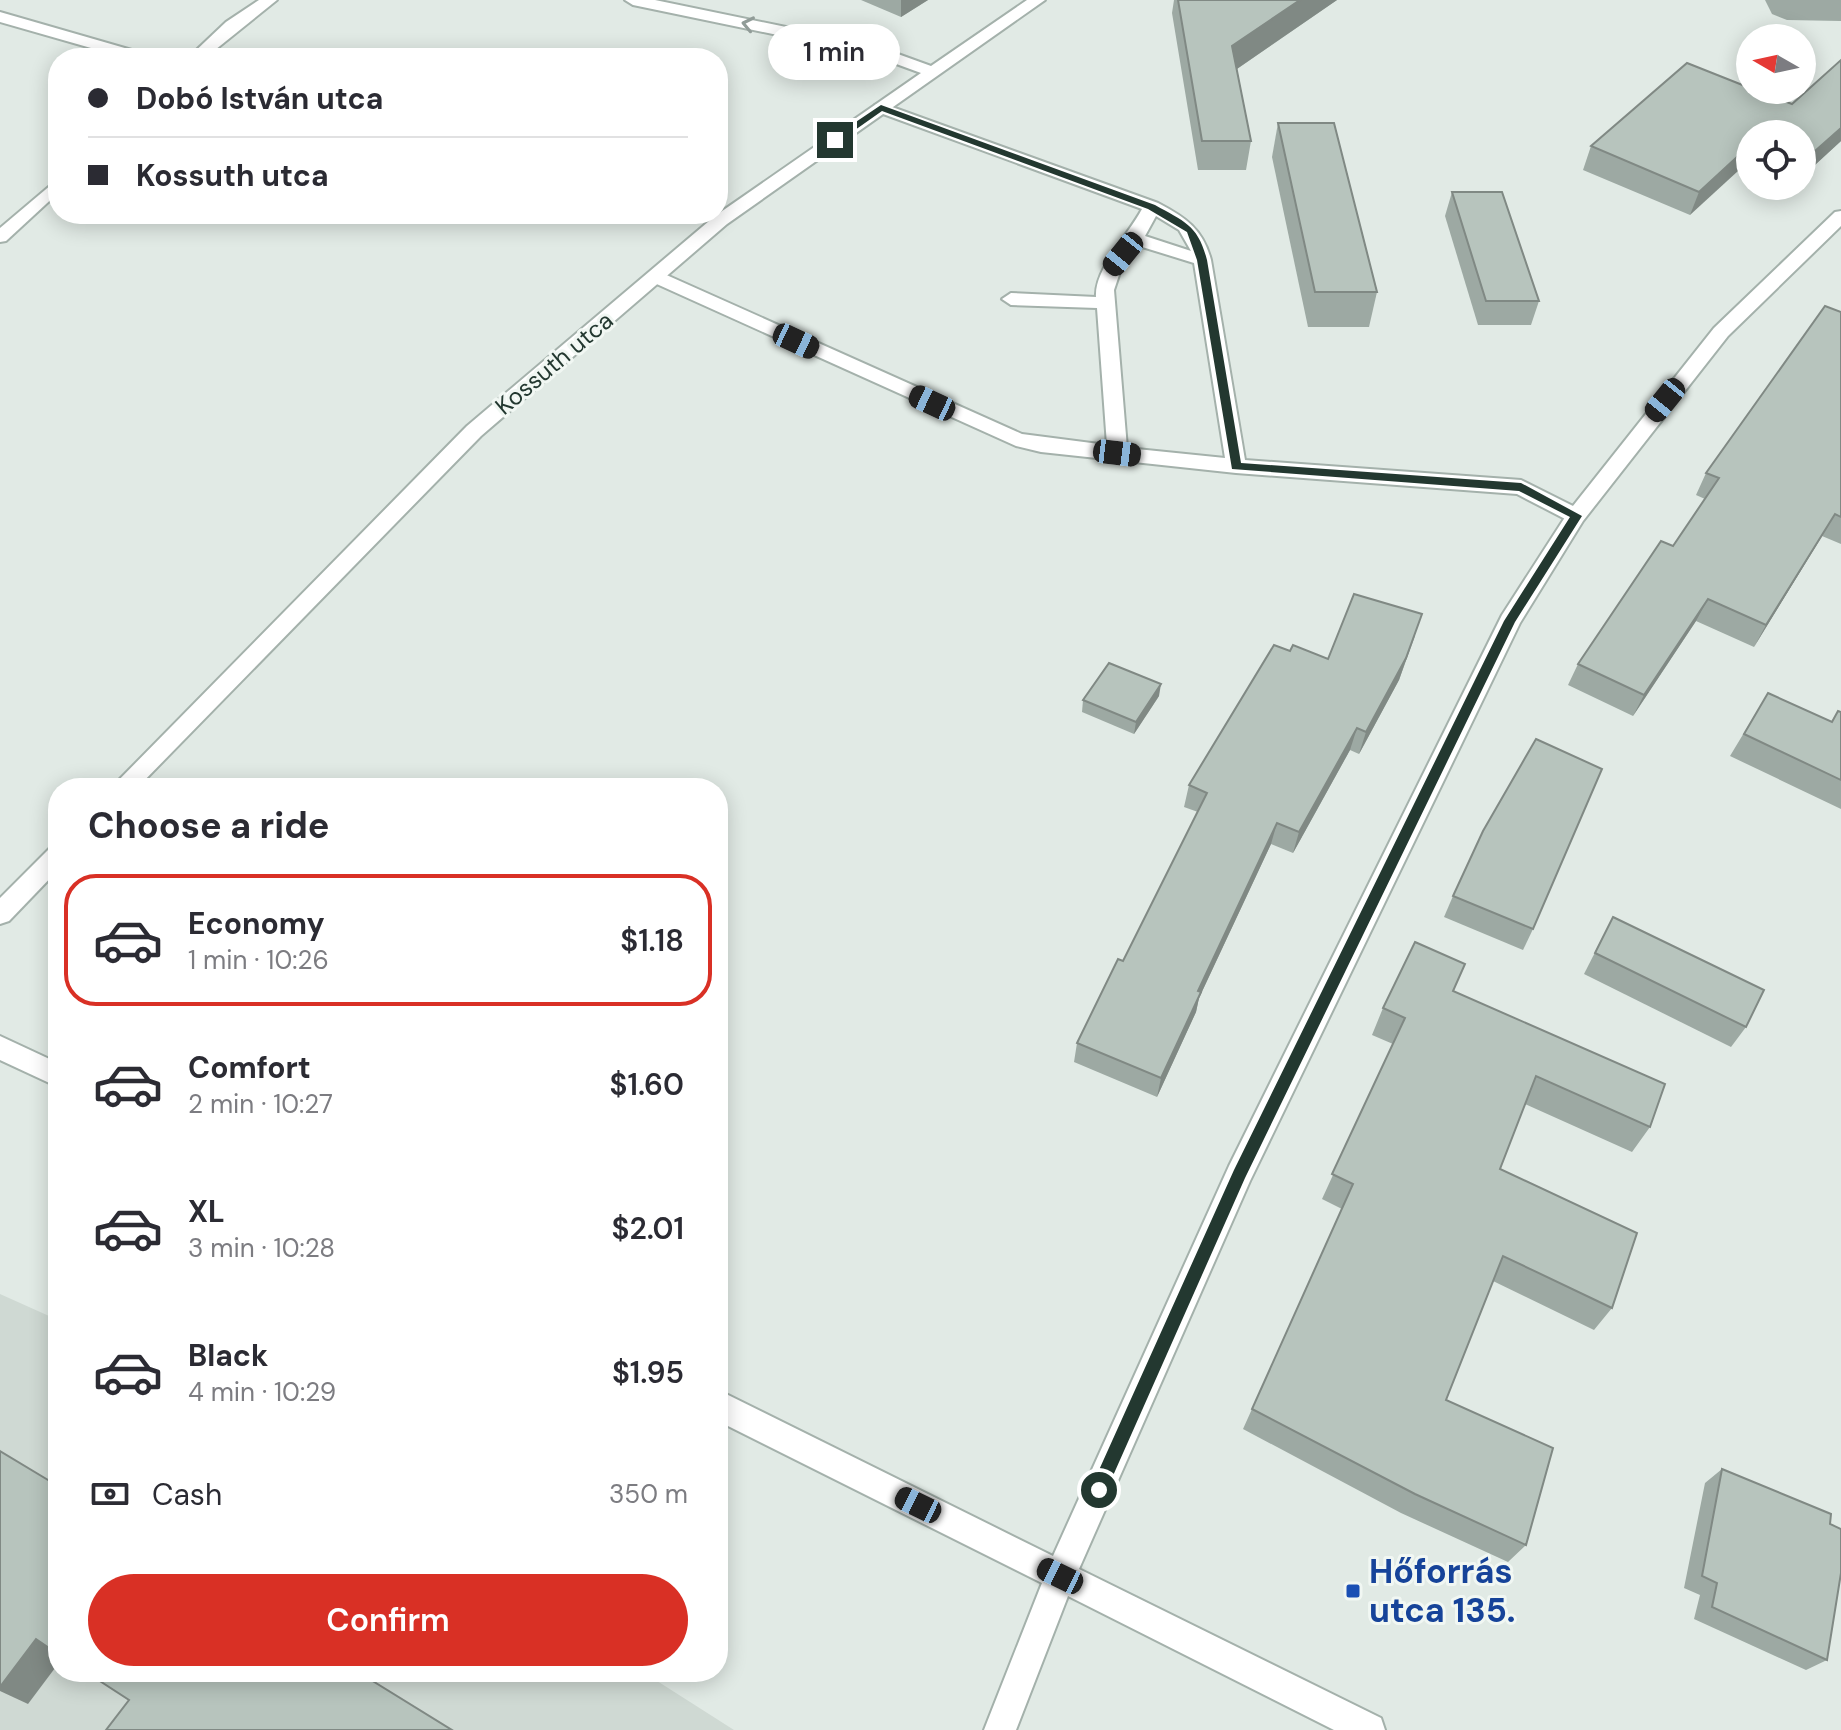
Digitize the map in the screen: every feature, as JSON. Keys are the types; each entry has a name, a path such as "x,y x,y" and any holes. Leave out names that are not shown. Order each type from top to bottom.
{"street":[{"path":"207,48 232,25 269,0"},
{"path":"633,0 873,50 932,72"},
{"name":"Kossuth utca","path":"728,215 1037,0"},
{"path":"0,17 108,48"},
{"path":"881,108 1152,207 1191,230 1197,237 1202,260 1236,466"},
{"path":"0,237 48,193"},
{"path":"1117,453 1107,279 1135,239 1152,207"},
{"path":"1000,1730 1060,1576 1239,1175 1510,621 1576,516 1721,332 1841,216"},
{"name":"Kossuth utca","path":"133,778 474,431 716,224"},
{"path":"1135,239 1202,260"},
{"path":"656,277 1016,439 1236,466 1521,487 1576,516"},
{"path":"1011,299 1106,303"},
{"path":"0,914 48,865"},
{"path":"0,1047 48,1071"},
{"path":"728,1410 1369,1730"}],"shaded area":[{"path":"0,1294 48,1316 48,1682 659,1682 734,1730 0,1730"}],"building":[{"path":"1178,0 1300,0 1232,46 1251,141 1202,141"},
{"path":"1841,60 1841,128 1816,150 1816,120 1736,120 1736,158 1699,192 1591,146 1687,63 1736,82 1736,104 1816,104 1816,82"},
{"path":"1278,123 1334,123 1377,292 1315,292"},
{"path":"1452,192 1502,192 1539,301 1486,301"},
{"path":"1825,306 1841,312 1841,517 1835,514 1766,625 1708,599 1644,695 1578,664 1661,541 1673,546 1719,478 1706,473"},
{"path":"1354,594 1422,614 1406,658 1366,732 1357,728 1299,832 1277,823 1161,1078 1077,1043 1118,959 1123,961 1207,793 1189,785 1274,645 1290,651 1293,645 1328,659"},
{"path":"1109,663 1161,684 1136,722 1083,700"},
{"path":"1768,693 1832,722 1838,711 1841,712 1841,780 1744,734"},
{"path":"1536,739 1602,769 1533,929 1453,896 1483,831"},
{"path":"1613,917 1764,990 1746,1027 1595,953"},
{"path":"1415,942 1465,964 1453,991 1665,1084 1650,1127 1536,1076 1500,1169 1637,1233 1612,1308 1503,1256 1446,1400 1553,1448 1526,1545 1415,1494 1252,1409 1353,1184 1332,1174 1405,1018 1383,1008"},
{"path":"0,1451 48,1480 48,1647 36,1639 0,1687"},
{"path":"1722,1469 1831,1514 1830,1524 1841,1529 1841,1573 1827,1660 1712,1607 1717,1583 1702,1576"},
{"path":"101,1682 374,1682 452,1730 106,1730 129,1700"}],"place":[{"name":"Hőforrás utca 135.","path":"1353,1591"}],"route":[{"path":"835,140 881,108 1152,207 1191,230 1197,237 1202,260 1236,466 1521,487 1576,516 1510,621 1239,1175 1099,1490"}]}
